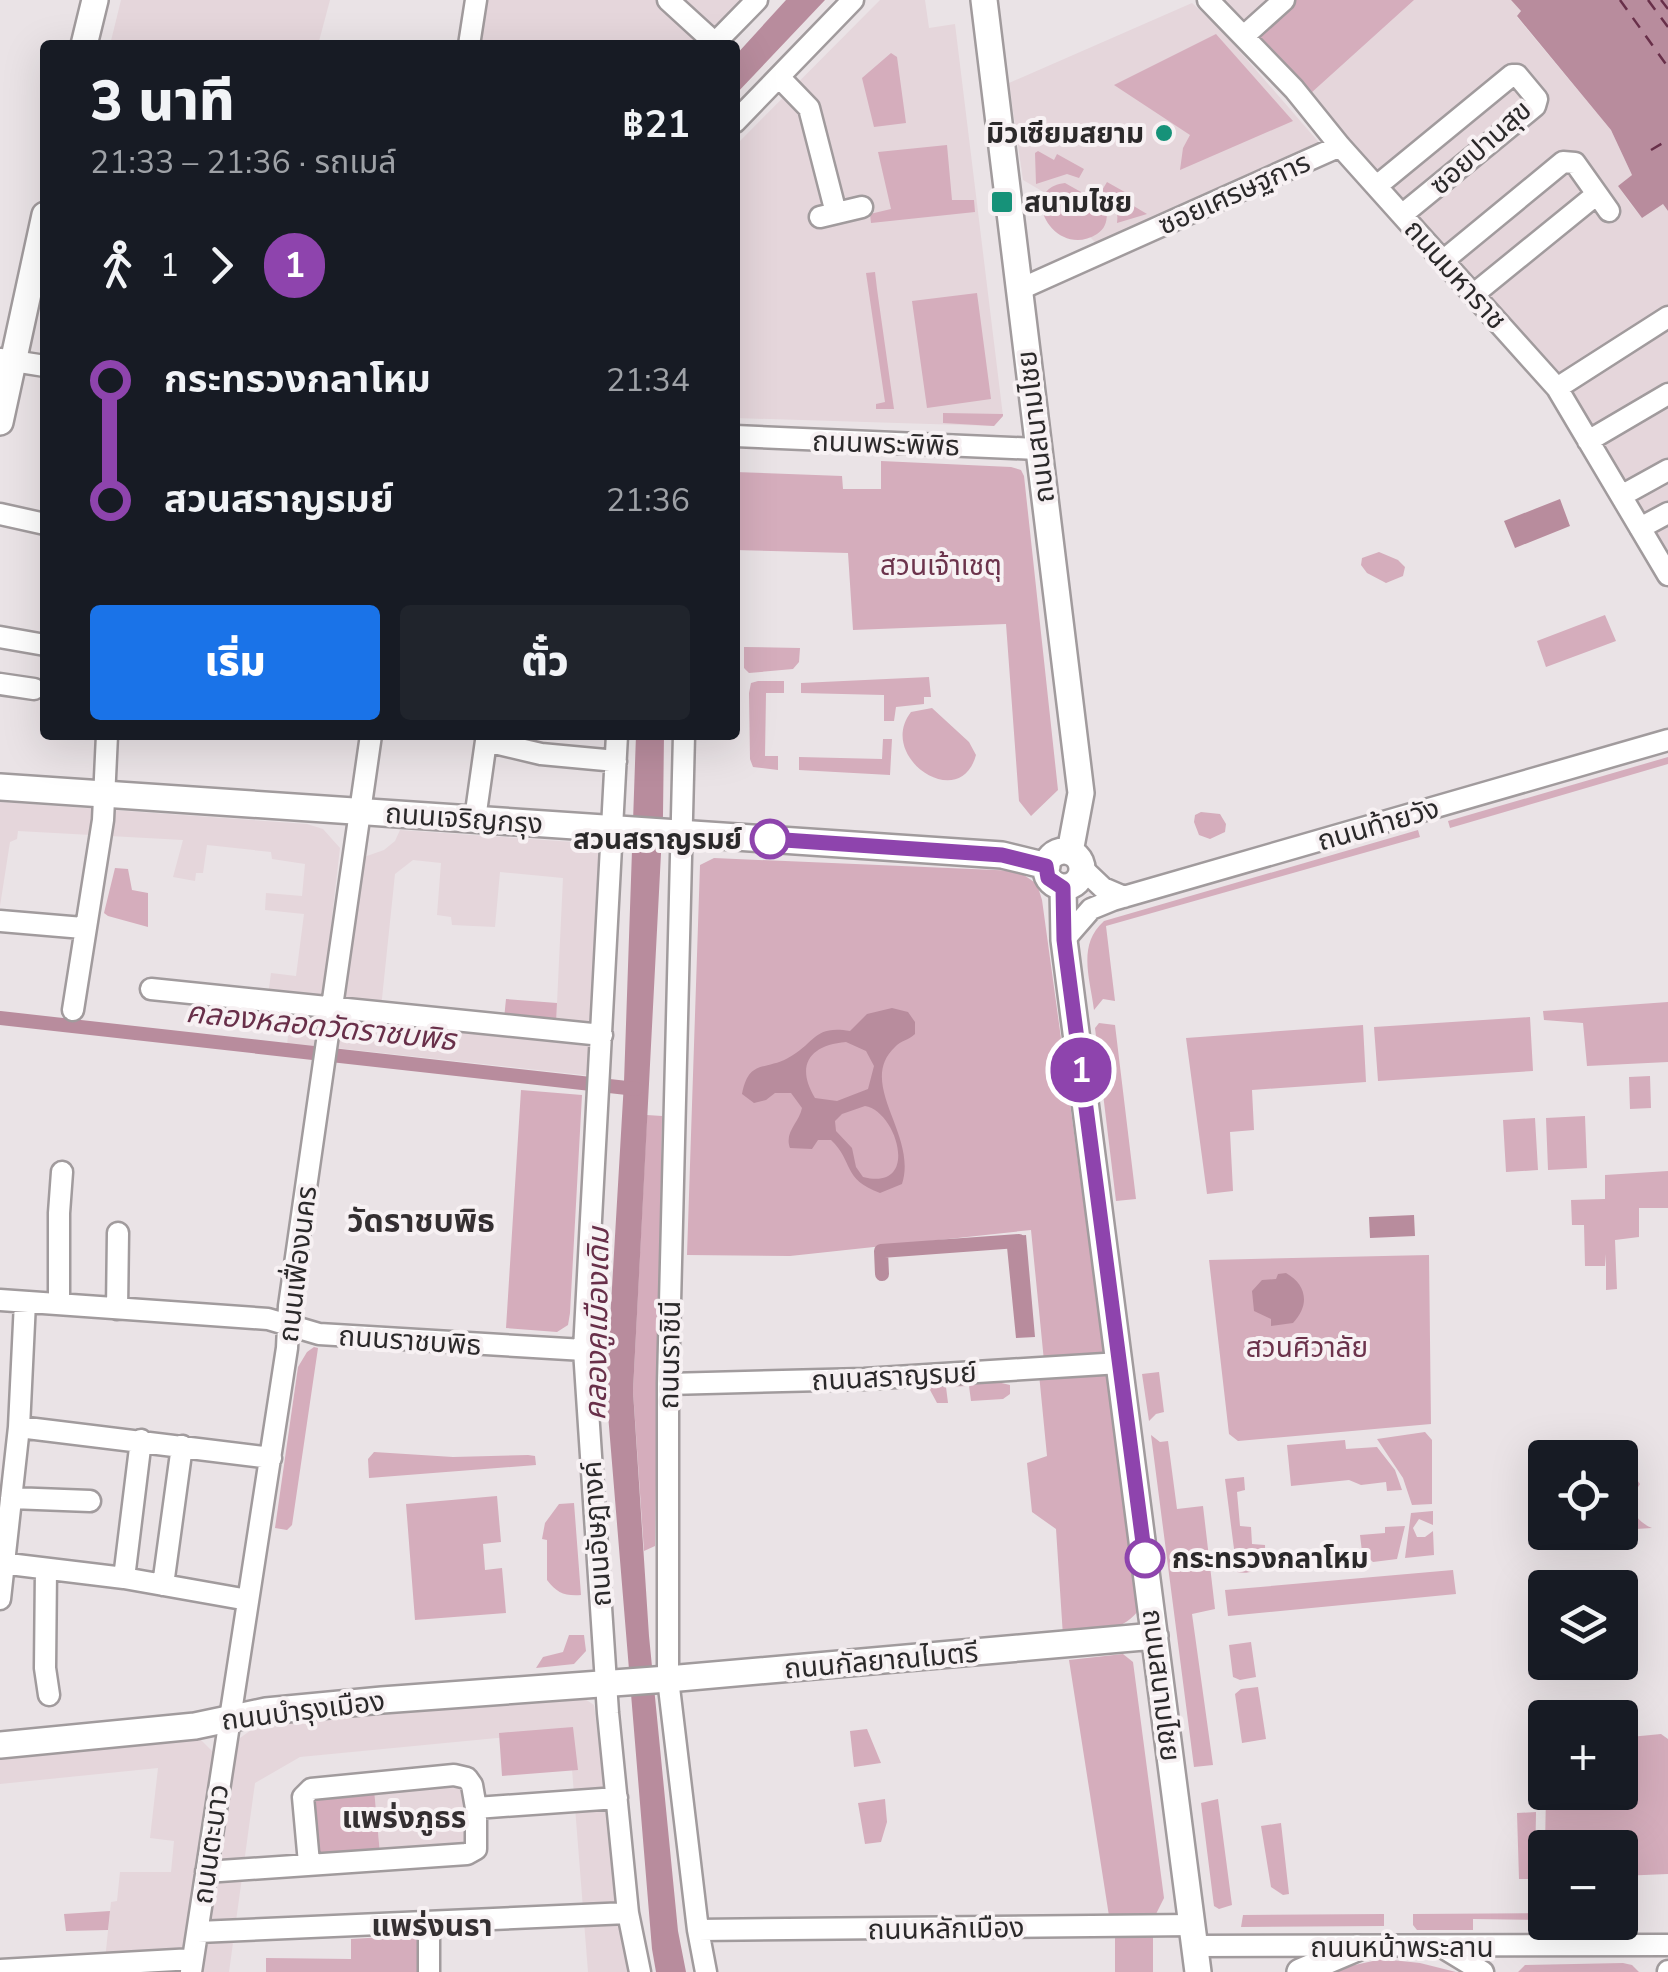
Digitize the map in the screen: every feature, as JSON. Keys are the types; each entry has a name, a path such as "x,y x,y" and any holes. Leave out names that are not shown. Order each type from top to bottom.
{"main road":[{"path":"85,40 95,0"},
{"name":"ถนนสนามไชย","path":"984,0 1081,794 1081,866"},
{"path":"0,422 6,361 40,234"},
{"name":"ถนนเจริญกรุง","path":"0,787 1002,855 1046,866"},
{"path":"1053,856 1081,866 1078,880 1063,888 1048,878 1046,866 1053,856"},
{"name":"ถนนสนามไชย","path":"1063,888 1064,940 1198,1972"},
{"name":"ถนนกัลยาณไมตรี","path":"613,1681 1156,1636"},
{"name":"ถนนบำรุงเมือง","path":"0,1745 194,1726 230,1716 613,1681"},
{"path":"1300,1972 1357,1948"}],"street":[{"path":"471,40 476,0"},
{"path":"668,0 710,40"},
{"path":"718,40 757,0"},
{"path":"740,117 853,0"},
{"name":"ถนนมหาราช","path":"1208,0 1294,89 1340,146 1557,388 1668,575"},
{"path":"1244,36 1284,0"},
{"name":"ซอยปานสุข","path":"1378,185 1512,75 1517,75 1538,99 1535,106 1403,214"},
{"path":"780,77 809,108 828,215 862,207"},
{"name":"ซอยเศรษฐการ","path":"1018,290 1340,146"},
{"path":"1444,260 1563,162 1575,164 1603,203 1474,294"},
{"path":"1557,388 1668,318"},
{"path":"6,361 40,365"},
{"path":"1588,441 1668,394"},
{"name":"ถนนพระพิพิธ","path":"740,436 1037,448"},
{"path":"1621,496 1668,470"},
{"path":"1640,528 1668,513"},
{"path":"0,514 40,523"},
{"path":"0,636 40,644"},
{"path":"0,684 34,689"},
{"path":"73,1010 103,820 107,740"},
{"name":"ถนนเฟื่องนคร","path":"230,1716 271,1458 370,740"},
{"name":"ถนนอัษฎางค์","path":"617,740 620,829 602,1035 584,1350 613,1681 617,1798 628,1913 640,1972"},
{"name":"ถนนราชินี","path":"683,740 674,833 664,1679 706,1972"},
{"name":"ถนนท้ายวัง","path":"1064,940 1091,910 1124,896 1668,740"},
{"path":"475,819 486,741 540,754 616,761"},
{"path":"1081,866 1103,888 1124,896"},
{"path":"0,921 84,928"},
{"path":"151,989 602,1035"},
{"path":"59,1304 58,1213 62,1172"},
{"path":"117,1309 118,1233"},
{"name":"ถนนราชบพิธ","path":"0,1300 290,1324 319,1334 584,1350"},
{"path":"0,1599 19,1427 25,1302"},
{"name":"ถนนสราญรมย์","path":"668,1384 864,1378 1120,1362"},
{"path":"19,1427 271,1458"},
{"path":"124,1578 141,1440"},
{"path":"163,1585 182,1446"},
{"path":"11,1498 90,1501"},
{"path":"2,1563 124,1578 248,1600"},
{"path":"46,1568 45,1668 49,1695"},
{"name":"ถนนตะนาว","path":"192,1966 230,1716"},
{"path":"206,1872 467,1854 476,1849 472,1785 462,1776 318,1786 303,1797 309,1863"},
{"path":"476,1808 617,1798"},
{"path":"198,1932 628,1913"},
{"path":"429,1924 430,1972"},
{"name":"ถนนหลักเมือง","path":"698,1930 1194,1935"},
{"name":"ถนนหน้าพระลาน","path":"1194,1935 1357,1948 1668,1945"},
{"path":"1441,1947 1484,1972"},
{"path":"0,1970 192,1966"}],"shaded area":[{"path":"121,0 330,0 319,40 111,40"},
{"path":"481,0 748,0 710,40 476,40"},
{"path":"786,0 825,0 740,90 740,51"},
{"path":"880,0 925,0 929,28 955,24 1003,416 994,426 740,418 740,141"},
{"path":"1220,0 1511,0 1521,11 1517,17 1611,130 1632,175 1618,186 1629,202 1642,218 1663,204 1668,211 1668,556 1560,375"},
{"path":"1511,0 1668,0 1668,211 1663,204 1642,218 1618,186 1632,175 1611,130 1517,16 1521,11"},
{"name":"มิวเซียมสยาม","path":"1192,3 1223,32 1322,146 1101,248 1089,236 1088,218 1023,180 1009,83"},
{"path":"1560,499 1570,526 1515,548 1504,521"},
{"path":"636,740 664,740 633,1391 649,1636 678,1931 686,1972 656,1972 652,1949 606,1390 624,1082"},
{"path":"0,802 307,824 323,829 340,848 317,1047 287,1044 293,1000 268,996 271,973 296,976 304,914 265,910 266,893 302,896 305,864 272,859 271,852 207,845 203,873 196,873 195,881 173,877 183,840 18,831 17,839 10,842 0,906"},
{"path":"400,830 588,843 596,850 601,858 592,1076 337,1048 364,857 395,841","holes":["413,860 441,863 437,915 451,917 452,925 495,927 500,872 563,878 556,1024 381,1008 395,874"]},
{"path":"892,1008 908,1012 915,1022 915,1034 897,1045 885,1061 884,1093 905,1165 902,1184 880,1193 854,1176 831,1140 818,1140 812,1149 790,1148 790,1132 802,1108 791,1093 775,1093 754,1103 742,1094 753,1071 788,1058 822,1033 850,1031 867,1014","holes":["846,1042 866,1051 874,1066 868,1089 837,1101 815,1098 806,1076 810,1059 823,1047","865,1106 886,1121 898,1149 898,1162 892,1173 881,1178 863,1177 852,1148 836,1131 835,1121 842,1114"]},
{"path":"1414,1215 1415,1236 1370,1238 1369,1217"},
{"path":"1026,1235 1035,1337 1016,1338 1006,1237"},
{"path":"1286,1273 1302,1289 1304,1302 1293,1323 1271,1326 1271,1319 1254,1311 1252,1291 1262,1280"},
{"path":"582,1697 594,1705 622,1915 634,1972 588,1972 569,1731 300,1757 255,1783 229,1972 197,1972 227,1762 240,1738 258,1725"},
{"path":"193,1732 215,1754 184,1972 155,1972 156,1960 105,1960 111,1902 117,1901 120,1872 171,1872 174,1841 150,1838 158,1768 0,1784 0,1750"},
{"path":"459,1781 468,1788 467,1847 380,1854 374,1789"}],"green space":[{"path":"1296,0 1414,0 1311,93 1258,35"},
{"path":"1216,34 1293,121 1180,170 1183,148 1190,135 1114,85"},
{"path":"891,53 897,57 906,123 874,127 862,78"},
{"path":"947,145 952,200 974,200 975,212 871,223 870,214 891,209 878,152"},
{"path":"1038,151 1054,160 1057,154 1084,169 1079,178 1067,174 1036,184"},
{"path":"1107,182 1130,195 1127,202 1147,214 1117,223 1114,205 1101,192"},
{"path":"1065,183 1106,206 1106,222 1097,234 1082,240 1067,238 1046,221 1043,197 1050,188"},
{"path":"875,272 894,409 876,409 876,404 885,402 866,273"},
{"path":"977,293 991,399 927,408 912,301"},
{"path":"943,413 1003,416 994,426 943,423"},
{"name":"สวนเจ้าเชตุ","path":"881,461 1011,467 1021,470 1024,476 1058,790 1031,816 1019,801 1006,624 853,630 848,553 740,550 740,472 842,476 843,489 881,489"},
{"path":"1379,552 1405,567 1403,576 1386,583 1367,573 1361,565 1362,558"},
{"path":"1605,615 1616,641 1546,667 1537,641"},
{"path":"744,647 800,648 799,662 793,669 749,673 744,668"},
{"path":"929,677 931,697 924,697 924,704 896,707 894,721 884,721 884,695 801,693 801,683"},
{"path":"784,681 784,693 766,693 765,756 778,756 778,770 753,767 750,759 749,693 751,683"},
{"path":"932,708 969,742 976,755 967,772 954,780 924,773 904,746 903,729 911,712"},
{"path":"883,739 892,739 890,775 799,770 799,757 882,759"},
{"path":"1668,757 1668,764 1450,828 1448,821"},
{"path":"1220,814 1226,824 1225,832 1210,839 1199,835 1194,822 1195,815"},
{"path":"1418,830 1420,837 1106,926 1115,1001 1103,999 1094,1010 1088,951 1104,921"},
{"name":"สวนสราญรมย์","path":"714,858 1018,871 1037,884 1104,1351 1090,1357 1044,1361 1031,1230 790,1256 687,1255 700,865"},
{"path":"115,868 128,869 132,890 148,893 148,927 104,913"},
{"path":"506,999 557,1003 556,1024 504,1019"},
{"path":"1668,1002 1668,1062 1587,1066 1583,1023 1544,1020 1543,1011"},
{"path":"1530,1017 1533,1071 1378,1081 1374,1027"},
{"path":"1099,1023 1115,1025 1136,1199 1116,1201 1095,1028"},
{"path":"1363,1025 1366,1082 1252,1090 1254,1130 1230,1132 1233,1191 1207,1194 1186,1038"},
{"path":"1650,1076 1651,1108 1630,1109 1629,1077"},
{"path":"521,1090 582,1095 570,1313 568,1325 557,1332 506,1328"},
{"path":"647,1115 662,1116 655,1546 644,1551 633,1391"},
{"path":"1585,1116 1587,1168 1548,1170 1546,1118"},
{"path":"1535,1118 1538,1170 1506,1172 1503,1120"},
{"path":"1668,1171 1668,1208 1639,1208 1639,1237 1615,1240 1617,1289 1606,1290 1606,1254 1605,1266 1585,1266 1584,1225 1572,1225 1571,1200 1605,1199 1605,1175"},
{"name":"สวนศิวาลัย","path":"1429,1255 1431,1424 1238,1441 1229,1434 1209,1260"},
{"path":"314,1347 318,1348 292,1525 287,1530 275,1528 298,1367"},
{"path":"1102,1370 1110,1379 1138,1611 1114,1628 1063,1636 1056,1529 1032,1512 1027,1463 1047,1456 1039,1374"},
{"path":"1159,1372 1164,1412 1149,1421 1142,1374"},
{"path":"985,1379 1010,1385 1010,1394 1003,1399 971,1401 969,1386 946,1387 948,1403 937,1403 930,1390 935,1382"},
{"path":"1425,1432 1432,1440 1432,1504 1412,1505 1403,1478 1377,1439"},
{"path":"1151,1435 1160,1442 1168,1441 1177,1509 1203,1506 1215,1609 1192,1614 1213,1765 1194,1767"},
{"path":"1345,1440 1346,1449 1377,1447 1395,1470 1402,1490 1387,1491 1386,1482 1361,1485 1349,1480 1291,1486 1287,1445"},
{"path":"374,1452 453,1457 528,1455 535,1456 536,1465 369,1478 368,1459"},
{"path":"1244,1477 1245,1490 1237,1492 1240,1526 1251,1527 1252,1544 1265,1545 1259,1567 1244,1573 1237,1572 1225,1479"},
{"path":"497,1496 501,1542 483,1544 485,1570 502,1568 506,1613 415,1620 406,1504"},
{"path":"574,1503 581,1595 561,1593 547,1580 547,1540 542,1539 545,1523 559,1504"},
{"path":"1433,1511 1433,1525 1419,1519 1413,1528 1417,1537 1433,1531 1434,1555 1405,1558 1411,1513"},
{"path":"1638,1518 1640,1520 1652,1528 1638,1529"},
{"path":"1405,1526 1397,1559 1373,1562 1362,1552 1360,1535"},
{"path":"1453,1570 1456,1594 1228,1616 1225,1590"},
{"path":"569,1635 584,1635 586,1651 574,1664 536,1668 543,1657 563,1652"},
{"path":"1251,1642 1256,1677 1240,1680 1233,1677 1229,1645"},
{"path":"1123,1654 1133,1662 1164,1898 1156,1914 1109,1916 1069,1660"},
{"path":"1258,1687 1266,1739 1242,1743 1235,1694 1241,1689"},
{"path":"573,1727 578,1770 502,1776 499,1733"},
{"path":"867,1729 881,1763 854,1767 850,1731"},
{"path":"1661,1734 1668,1739 1668,1874 1638,1875 1638,1830 1545,1830 1546,1810 1638,1810 1638,1736"},
{"path":"374,1789 380,1854 316,1860 310,1794"},
{"path":"885,1799 887,1822 881,1842 865,1844 858,1803"},
{"path":"1218,1799 1232,1905 1219,1909 1214,1906 1201,1803"},
{"path":"1536,1812 1536,1830 1528,1830 1528,1879 1519,1879 1517,1813"},
{"path":"1281,1823 1289,1894 1283,1895 1271,1887 1261,1826"},
{"path":"110,1911 108,1930 66,1931 64,1914"},
{"path":"1528,1913 1528,1920 1473,1919 1473,1930 1417,1930 1413,1914"},
{"path":"1384,1914 1384,1926 1241,1927 1243,1915"},
{"path":"418,1935 419,1972 266,1972 266,1958 351,1959 351,1939"},
{"path":"1153,1937 1153,1972 1115,1972 1115,1938"},
{"path":"1382,1959 1420,1963 1456,1972 1323,1972"},
{"path":"1623,1963 1639,1972 1518,1972 1525,1965"}],"waterway":[{"name":"คลองหลอดวัดราชบพิธ","path":"0,1018 636,1089"},
{"path":"882,1274 881,1251 1019,1241 1019,1245"}],"ferry route":[{"path":"1620,0 1668,67"},
{"path":"1648,0 1668,27"},
{"path":"1661,0 1668,9"},
{"path":"1651,150 1668,140"}],"bus line":[{"name":"1","path":"770,839 1002,855 1046,866 1048,878 1063,888 1064,940 1145,1558"}],"place":[{"name":"มิวเซียมสยาม","path":"1164,133"},
{"name":"สนามไชย","path":"1002,202"},
{"name":"สวนสราญรมย์","path":"770,839"},
{"name":"กระทรวงกลาโหม","path":"1145,1558"}],"district":[{"name":"วัดราชบพิธ","path":"421,1221"},
{"name":"แพร่งภูธร","path":"404,1818"},
{"name":"แพร่งนรา","path":"432,1926"}],"water label":[{"name":"คลองคูเมืองเดิม","path":"597,1324"}]}
